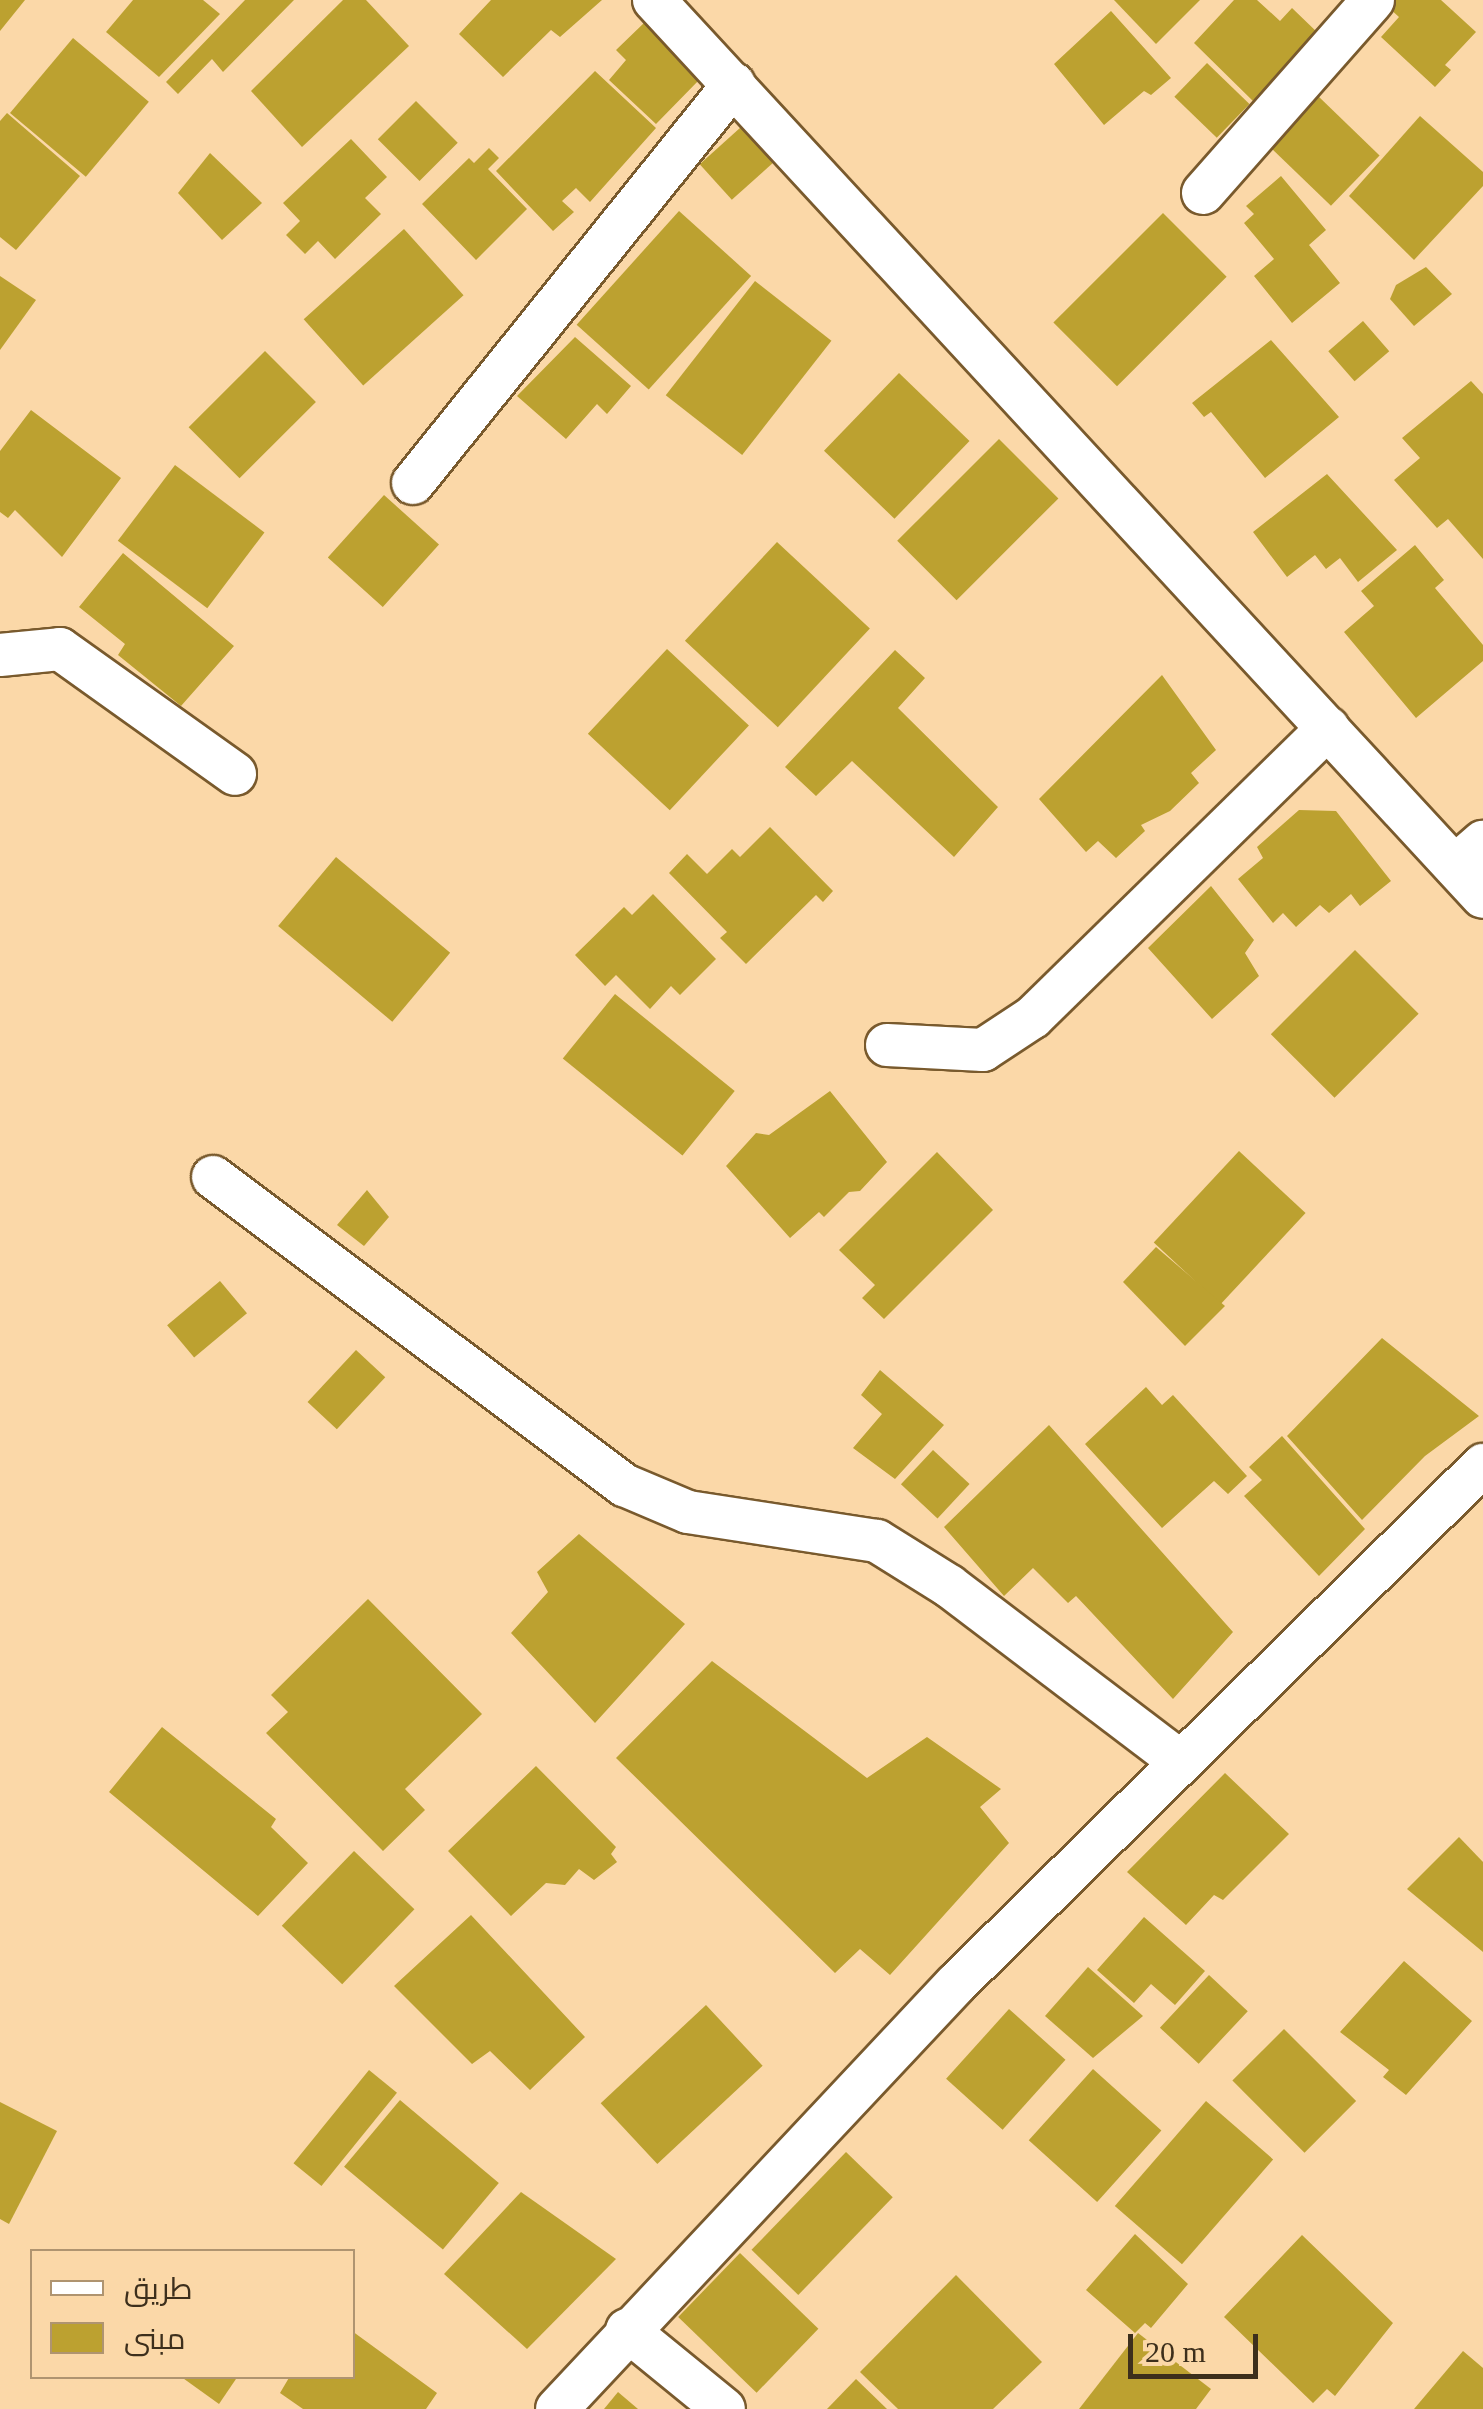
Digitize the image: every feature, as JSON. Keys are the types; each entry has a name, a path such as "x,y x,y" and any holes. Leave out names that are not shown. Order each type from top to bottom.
{"street":[{"path":"654,0 1328,728 1474,868"},
{"path":"1203,194 1373,0"},
{"path":"413,483 734,84"},
{"path":"0,655 60,649 235,774"},
{"path":"887,1045 983,1050 1032,1016 1328,728"},
{"path":"213,1177 624,1486 688,1512 877,1542 949,1586 1181,1762"},
{"path":"557,2409 626,2330 956,1984 1483,1466"},
{"path":"626,2330 724,2409"}],"building":[{"path":"0,0 25,0 0,31"},
{"path":"133,0 203,0 220,14 159,77 106,32"},
{"path":"245,0 294,0 223,72 212,59 178,94 166,82"},
{"path":"343,0 366,0 409,46 302,147 251,91"},
{"path":"491,0 602,0 560,37 551,30 503,77 459,34"},
{"path":"1114,0 1200,0 1156,44"},
{"path":"1234,0 1257,0 1280,21 1292,8 1320,35 1256,104 1194,43"},
{"path":"1396,0 1441,0 1476,32 1445,65 1451,70 1435,87 1381,37 1399,17 1389,8"},
{"path":"1111,11 1171,78 1151,95 1144,91 1104,125 1054,64"},
{"path":"645,22 700,79 656,124 609,80 626,60 616,50"},
{"path":"73,38 149,102 86,177 10,113"},
{"path":"1207,63 1249,104 1217,138 1174,97"},
{"path":"595,71 656,128 590,202 576,188 562,201 574,212 553,231 496,171"},
{"path":"1317,95 1380,155 1331,206 1268,145"},
{"path":"416,101 458,143 420,181 378,139"},
{"path":"7,113 80,176 16,250 0,237 0,121"},
{"path":"1420,116 1483,172 1483,186 1414,260 1349,196"},
{"path":"751,118 783,154 732,200 700,164"},
{"path":"351,139 387,177 365,198 381,214 335,259 318,241 305,254 286,235 300,221 283,203"},
{"path":"489,148 499,158 488,169 527,209 476,260 422,204 469,158 474,163"},
{"path":"210,153 262,203 222,240 178,193"},
{"path":"1281,176 1326,230 1309,245 1340,283 1292,323 1254,276 1274,259 1244,223 1254,214 1246,206"},
{"path":"679,211 751,276 649,390 577,325"},
{"path":"1163,213 1227,277 1117,386 1053,323"},
{"path":"404,229 464,295 363,385 304,319"},
{"path":"1426,267 1452,294 1414,326 1390,299 1396,285"},
{"path":"0,276 36,300 0,350"},
{"path":"755,281 831,341 742,455 666,395"},
{"path":"1363,321 1389,351 1355,381 1328,351"},
{"path":"575,337 631,386 607,414 597,404 566,439 517,396"},
{"path":"1271,340 1339,417 1265,478 1211,412 1204,417 1192,403"},
{"path":"265,351 316,402 240,478 189,427"},
{"path":"899,373 969,441 894,519 824,451"},
{"path":"1471,381 1483,394 1483,559 1448,519 1437,528 1394,480 1420,458 1402,438"},
{"path":"31,410 121,478 62,557 15,510 8,518 0,512 0,451"},
{"path":"999,439 1058,498 957,600 897,541"},
{"path":"175,465 264,532 207,608 118,541"},
{"path":"1327,474 1397,550 1358,582 1340,558 1326,569 1315,555 1287,577 1253,532"},
{"path":"384,495 439,545 383,607 328,557"},
{"path":"777,542 870,629 778,727 685,641"},
{"path":"1415,545 1444,580 1435,588 1483,645 1483,661 1416,718 1344,632 1374,606 1361,591"},
{"path":"123,553 234,646 181,706 118,655 125,644 79,607"},
{"path":"667,649 749,725 670,810 588,734"},
{"path":"895,650 925,678 898,708 998,807 954,857 852,761 816,796 785,767"},
{"path":"1162,675 1216,750 1191,773 1199,783 1170,811 1141,825 1145,831 1116,858 1098,841 1086,852 1039,799"},
{"path":"1299,810 1336,811 1391,881 1360,906 1351,894 1329,913 1320,905 1296,927 1283,913 1273,923 1238,879 1263,858 1257,847"},
{"path":"770,827 833,891 823,902 816,895 746,964 720,938 727,932 669,873 687,854 707,874 732,849 740,857"},
{"path":"336,857 450,953 392,1022 278,926"},
{"path":"1211,886 1254,940 1245,953 1259,976 1212,1019 1148,948"},
{"path":"653,894 716,959 680,995 671,986 650,1009 616,975 605,986 575,955 624,907 632,915"},
{"path":"1355,950 1419,1014 1334,1098 1271,1034"},
{"path":"615,994 735,1091 682,1155 563,1059"},
{"path":"830,1091 887,1162 860,1191 849,1192 824,1217 819,1212 790,1238 726,1166 756,1133 769,1135"},
{"path":"1239,1151 1306,1213 1220,1304 1154,1242"},
{"path":"937,1152 993,1210 884,1319 862,1298 875,1285 839,1250"},
{"path":"367,1190 389,1217 364,1246 337,1225"},
{"path":"1156,1247 1225,1306 1185,1346 1123,1282"},
{"path":"220,1281 247,1313 194,1358 167,1325"},
{"path":"1382,1338 1479,1416 1425,1456 1362,1520 1287,1436"},
{"path":"356,1350 385,1377 337,1429 308,1402"},
{"path":"880,1370 944,1425 895,1479 853,1448 882,1414 861,1395"},
{"path":"1146,1387 1162,1405 1173,1395 1247,1476 1228,1494 1214,1481 1162,1528 1085,1444"},
{"path":"1049,1425 1233,1632 1173,1699 1076,1596 1068,1603 1033,1568 1004,1596 944,1527"},
{"path":"1282,1436 1365,1529 1319,1576 1244,1496 1262,1480 1249,1467"},
{"path":"933,1450 970,1484 938,1518 901,1484"},
{"path":"579,1534 685,1624 595,1723 511,1633 548,1592 537,1572"},
{"path":"368,1599 482,1714 405,1789 425,1810 383,1851 266,1733 288,1712 271,1695"},
{"path":"712,1661 867,1778 927,1737 1001,1789 980,1807 1009,1843 890,1975 860,1949 835,1973 616,1758"},
{"path":"162,1727 276,1819 271,1827 308,1863 258,1916 109,1792"},
{"path":"536,1766 616,1847 611,1854 617,1862 594,1880 579,1869 565,1885 546,1883 511,1916 448,1851"},
{"path":"1225,1773 1289,1834 1223,1900 1214,1895 1186,1925 1127,1872"},
{"path":"1459,1837 1483,1862 1483,1952 1407,1889"},
{"path":"354,1851 414,1909 342,1984 282,1926"},
{"path":"471,1915 585,2037 530,2090 490,2051 472,2064 394,1986"},
{"path":"1144,1917 1205,1971 1175,2005 1151,1984 1134,2003 1097,1970"},
{"path":"1404,1961 1472,2021 1406,2095 1383,2077 1389,2070 1340,2032"},
{"path":"1088,1967 1143,2016 1093,2058 1045,2016"},
{"path":"1209,1975 1248,2011 1199,2064 1160,2028"},
{"path":"706,2005 763,2066 657,2164 601,2103"},
{"path":"1009,2009 1065,2060 1003,2130 946,2079"},
{"path":"1284,2029 1356,2101 1305,2153 1232,2081"},
{"path":"1093,2069 1161,2131 1097,2202 1029,2140"},
{"path":"369,2070 397,2093 321,2186 293,2163"},
{"path":"400,2100 499,2183 443,2250 344,2167"},
{"path":"1206,2101 1273,2159 1182,2264 1115,2206"},
{"path":"0,2102 57,2131 9,2224 0,2219"},
{"path":"846,2152 893,2197 798,2295 752,2250"},
{"path":"521,2192 616,2259 527,2349 444,2274"},
{"path":"1135,2234 1188,2284 1151,2328 1145,2323 1135,2333 1086,2290"},
{"path":"1302,2235 1393,2323 1335,2396 1327,2389 1313,2403 1224,2317"},
{"path":"740,2253 818,2329 757,2393 678,2317"},
{"path":"956,2275 1042,2362 993,2409 898,2409 860,2372"},
{"path":"355,2333 437,2393 426,2409 303,2409 280,2393 288,2379 355,2379"},
{"path":"1138,2333 1211,2389 1196,2409 1079,2409"},
{"path":"1463,2351 1483,2368 1483,2409 1414,2409"},
{"path":"184,2379 236,2379 219,2404"},
{"path":"856,2379 887,2409 827,2409"},
{"path":"618,2392 638,2409 604,2409"}]}
